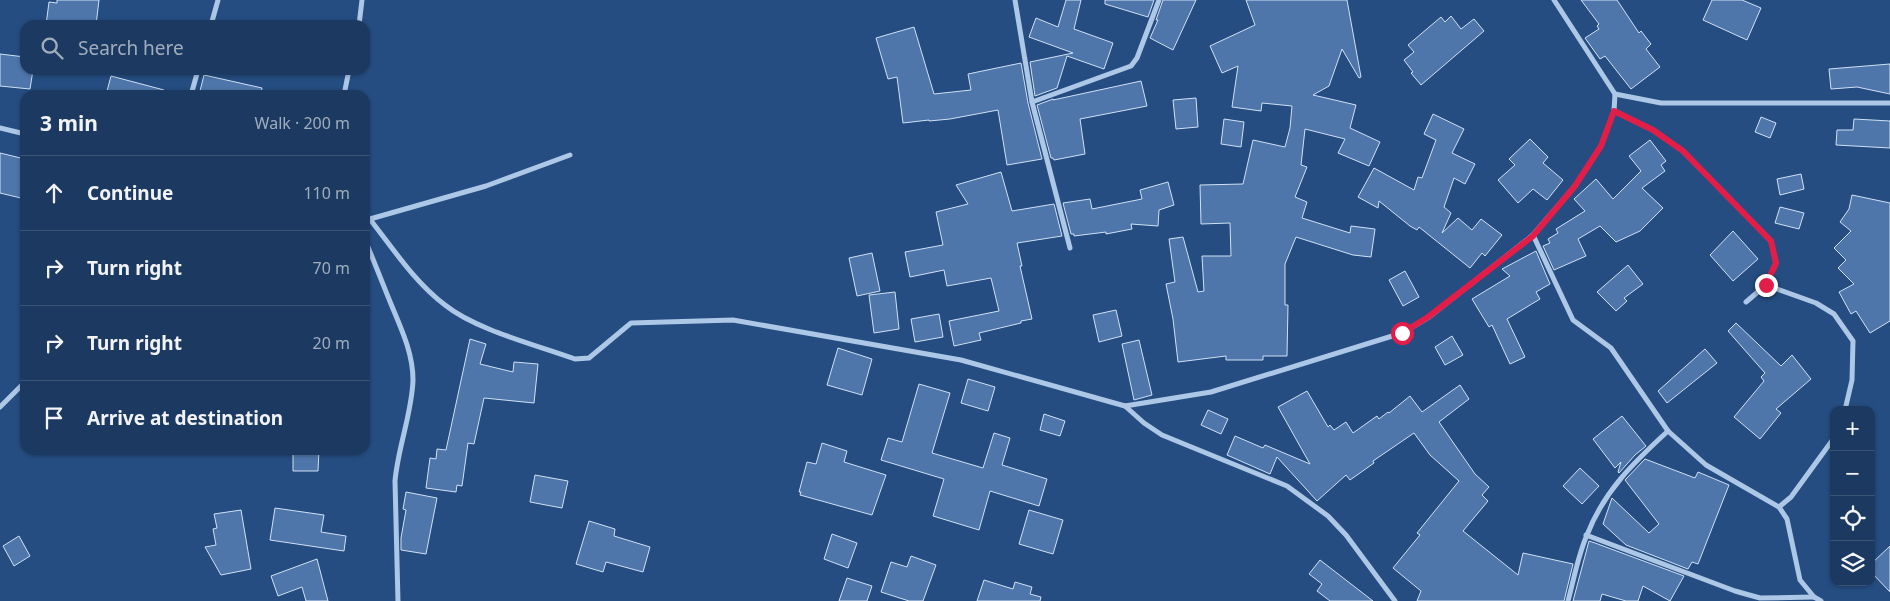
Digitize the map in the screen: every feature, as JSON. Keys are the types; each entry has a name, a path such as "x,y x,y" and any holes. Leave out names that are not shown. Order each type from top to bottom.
{"street":[{"path":"212,20 218,0"},
{"path":"360,20 362,0"},
{"path":"1015,0 1032,102 1070,248"},
{"path":"1032,102 1131,66 1137,58 1159,0"},
{"path":"570,155 486,186 370,219 426,289 446,307 477,324 575,359 589,358 631,323 733,320 960,360 1125,406 1211,392 1402,333 1428,317 1533,236 1575,186 1601,146 1614,111 1614,94 1554,0"},
{"path":"192,90 197,75"},
{"path":"345,90 349,75"},
{"path":"1614,94 1661,103 1890,102"},
{"path":"1614,111 1653,130 1683,151 1771,241 1776,263 1766,285 1746,302"},
{"path":"0,128 20,133"},
{"path":"1533,236 1573,320 1611,348 1668,431 1706,465 1779,507 1787,519 1800,580 1814,597 1821,601"},
{"path":"370,252 401,328 410,353 412,366 413,381 395,481 398,601"},
{"path":"1766,285 1816,303 1834,314 1853,341 1852,380 1846,406"},
{"path":"0,407 20,387"},
{"path":"1125,406 1144,423 1162,435 1287,486 1321,511 1346,535 1395,601"},
{"path":"1568,601 1586,535 1609,492 1633,463 1668,431"},
{"path":"1779,507 1791,497 1830,443"},
{"path":"1586,535 1752,596 1760,598 1814,597"}],"building":[{"path":"57,0 99,0 97,20 47,20 49,2 57,3"},
{"path":"1066,0 1081,0 1074,29 1113,43 1104,69 1067,56 1057,88 1035,96 1030,62 1073,53 1029,37 1036,18 1058,27"},
{"path":"1105,0 1154,0 1148,17 1105,4"},
{"path":"1163,0 1196,0 1173,50 1150,38 1158,20 1156,20"},
{"path":"1246,0 1347,0 1361,77 1359,78 1342,49 1329,86 1313,95 1356,105 1350,128 1380,142 1369,166 1338,153 1345,139 1305,129 1301,165 1307,167 1295,197 1307,202 1302,218 1350,233 1351,226 1375,229 1371,257 1353,255 1296,237 1285,264 1285,305 1288,305 1287,356 1263,356 1263,360 1226,360 1226,356 1178,362 1173,319 1166,284 1175,282 1169,239 1183,237 1198,292 1204,291 1202,256 1231,256 1230,223 1201,224 1200,185 1243,184 1253,140 1285,147 1290,128 1292,106 1262,103 1261,111 1232,107 1238,66 1222,73 1210,46 1255,25"},
{"path":"1581,0 1617,0 1639,33 1641,31 1651,44 1646,49 1660,67 1631,89 1605,56 1600,59 1585,38 1599,29 1597,26 1599,24"},
{"path":"1712,0 1742,0 1761,8 1747,40 1703,20"},
{"path":"1451,16 1461,29 1474,19 1484,31 1421,85 1411,73 1413,72 1404,60 1414,52 1408,45 1441,17 1445,22"},
{"path":"914,27 934,94 971,90 968,74 1021,63 1028,103 1042,159 1007,165 998,110 950,119 903,123 897,77 888,79 876,38"},
{"path":"0,54 20,56 20,75 32,75 30,89 0,86"},
{"path":"1890,64 1890,94 1857,87 1831,89 1829,69"},
{"path":"204,75 262,88 262,90 200,90"},
{"path":"111,76 164,90 107,90"},
{"path":"1141,81 1147,106 1080,119 1085,154 1054,160 1051,158 1037,105 1053,99"},
{"path":"1196,98 1198,127 1176,129 1173,100"},
{"path":"1433,114 1464,129 1452,153 1475,164 1465,184 1454,178 1444,207 1451,213 1442,233 1458,218 1472,230 1481,219 1502,235 1485,256 1482,253 1470,268 1419,227 1417,230 1410,226 1379,201 1378,208 1358,197 1374,168 1414,190 1418,177 1422,178 1436,140 1424,134"},
{"path":"1761,117 1776,123 1770,138 1755,132"},
{"path":"1224,119 1244,122 1241,147 1221,144"},
{"path":"1854,119 1890,121 1890,148 1836,145 1837,130 1853,130"},
{"path":"1530,139 1548,157 1543,163 1563,180 1547,200 1533,189 1518,203 1498,180 1515,165 1509,159"},
{"path":"1650,140 1666,161 1661,165 1665,171 1642,188 1663,208 1640,231 1616,242 1600,226 1578,239 1586,256 1554,270 1543,246 1550,243 1548,239 1558,233 1556,229 1585,211 1574,199 1596,179 1613,199 1641,171 1629,156"},
{"path":"0,153 20,158 20,198 0,193"},
{"path":"1001,172 1012,211 1054,204 1062,236 1017,243 1022,266 1020,266 1032,319 979,333 981,340 954,346 949,321 999,311 991,278 947,286 944,270 910,277 905,252 943,245 936,212 968,204 956,185"},
{"path":"1801,174 1804,189 1780,195 1777,179"},
{"path":"1168,182 1174,205 1159,210 1158,226 1131,224 1132,229 1106,234 1106,232 1074,236 1074,234 1071,234 1063,203 1090,199 1092,209 1142,199 1140,190"},
{"path":"1852,195 1890,203 1890,321 1870,333 1856,311 1851,314 1839,292 1854,284 1838,268 1846,260 1834,248 1851,231 1840,222 1849,209"},
{"path":"1780,207 1804,213 1799,229 1775,223"},
{"path":"1733,231 1758,259 1733,281 1710,255"},
{"path":"1536,251 1550,284 1536,292 1540,299 1507,319 1525,357 1510,364 1492,325 1489,327 1472,299 1510,276 1502,269"},
{"path":"872,253 880,291 857,296 849,258"},
{"path":"1628,265 1643,284 1624,298 1627,301 1616,311 1597,292"},
{"path":"1405,271 1419,297 1403,306 1389,280"},
{"path":"895,292 899,329 874,333 869,295"},
{"path":"1116,310 1122,336 1099,342 1093,315"},
{"path":"939,314 943,337 915,342 911,319"},
{"path":"1736,323 1781,366 1792,355 1811,379 1776,409 1781,413 1760,439 1734,417 1764,381 1761,377 1765,373 1728,331"},
{"path":"1452,336 1463,355 1445,365 1435,347"},
{"path":"470,339 486,344 480,364 513,372 514,362 538,364 534,403 484,398 474,444 468,443 462,486 457,485 456,492 426,488 430,458 436,459 437,449 446,450"},
{"path":"1139,340 1152,395 1134,400 1122,344"},
{"path":"838,348 872,359 862,395 827,385"},
{"path":"1705,349 1717,363 1667,403 1658,391"},
{"path":"968,379 995,387 988,411 961,403"},
{"path":"919,384 950,393 932,453 983,468 994,433 1010,438 1002,465 1047,479 1039,506 990,491 979,530 933,516 944,479 881,460 888,438 902,442"},
{"path":"1460,385 1469,399 1439,422 1475,474 1489,487 1482,495 1488,501 1463,531 1518,575 1523,553 1573,564 1564,601 1417,601 1421,591 1393,568 1420,535 1417,533 1459,481 1430,455 1414,433 1373,461 1374,463 1350,480 1346,475 1317,501 1277,457 1270,474 1227,455 1235,436 1263,448 1265,445 1310,464 1278,407 1307,391 1328,427 1330,425 1334,430 1346,422 1353,433 1377,416 1379,419 1389,413 1410,396 1422,412"},
{"path":"1208,410 1228,419 1221,434 1201,425"},
{"path":"1044,414 1065,421 1060,436 1040,430"},
{"path":"1622,416 1646,446 1619,473 1621,462 1615,468 1593,439"},
{"path":"822,443 847,451 844,462 886,475 872,515 800,495 801,492 799,492 807,462 816,464"},
{"path":"293,455 319,455 318,471 293,471"},
{"path":"1645,459 1695,478 1698,472 1729,485 1698,564 1692,562 1688,569 1626,545 1603,524 1612,498 1649,533 1659,524 1625,480"},
{"path":"1580,468 1599,486 1582,504 1563,486"},
{"path":"535,475 568,481 562,508 530,502"},
{"path":"406,492 437,498 426,554 401,550 406,510 403,509"},
{"path":"275,508 324,515 321,532 346,536 344,551 270,540"},
{"path":"241,510 251,569 221,575 205,547 216,545 213,529 217,528 214,514"},
{"path":"1029,510 1063,520 1053,554 1019,544"},
{"path":"589,521 615,529 614,536 650,547 643,572 606,562 603,572 576,564"},
{"path":"832,534 857,543 848,568 824,559"},
{"path":"19,536 30,556 14,566 3,546"},
{"path":"1589,541 1684,576 1670,601 1643,586 1638,601 1626,601 1602,594 1600,601 1573,601"},
{"path":"1890,546 1890,592 1875,576 1875,560"},
{"path":"911,556 936,565 923,601 909,601 881,592 891,562 907,567"},
{"path":"317,559 328,601 306,601 302,587 278,596 271,576"},
{"path":"1320,560 1373,601 1330,601 1317,591 1322,584 1309,574"},
{"path":"847,578 872,586 867,601 839,601"},
{"path":"984,580 1013,589 1015,582 1032,587 1030,594 1041,597 1040,601 977,601"}],"route":[{"path":"1402,333 1428,317 1533,236 1575,186 1601,146 1614,111 1653,130 1683,151 1771,241 1776,263 1766,285"}]}
